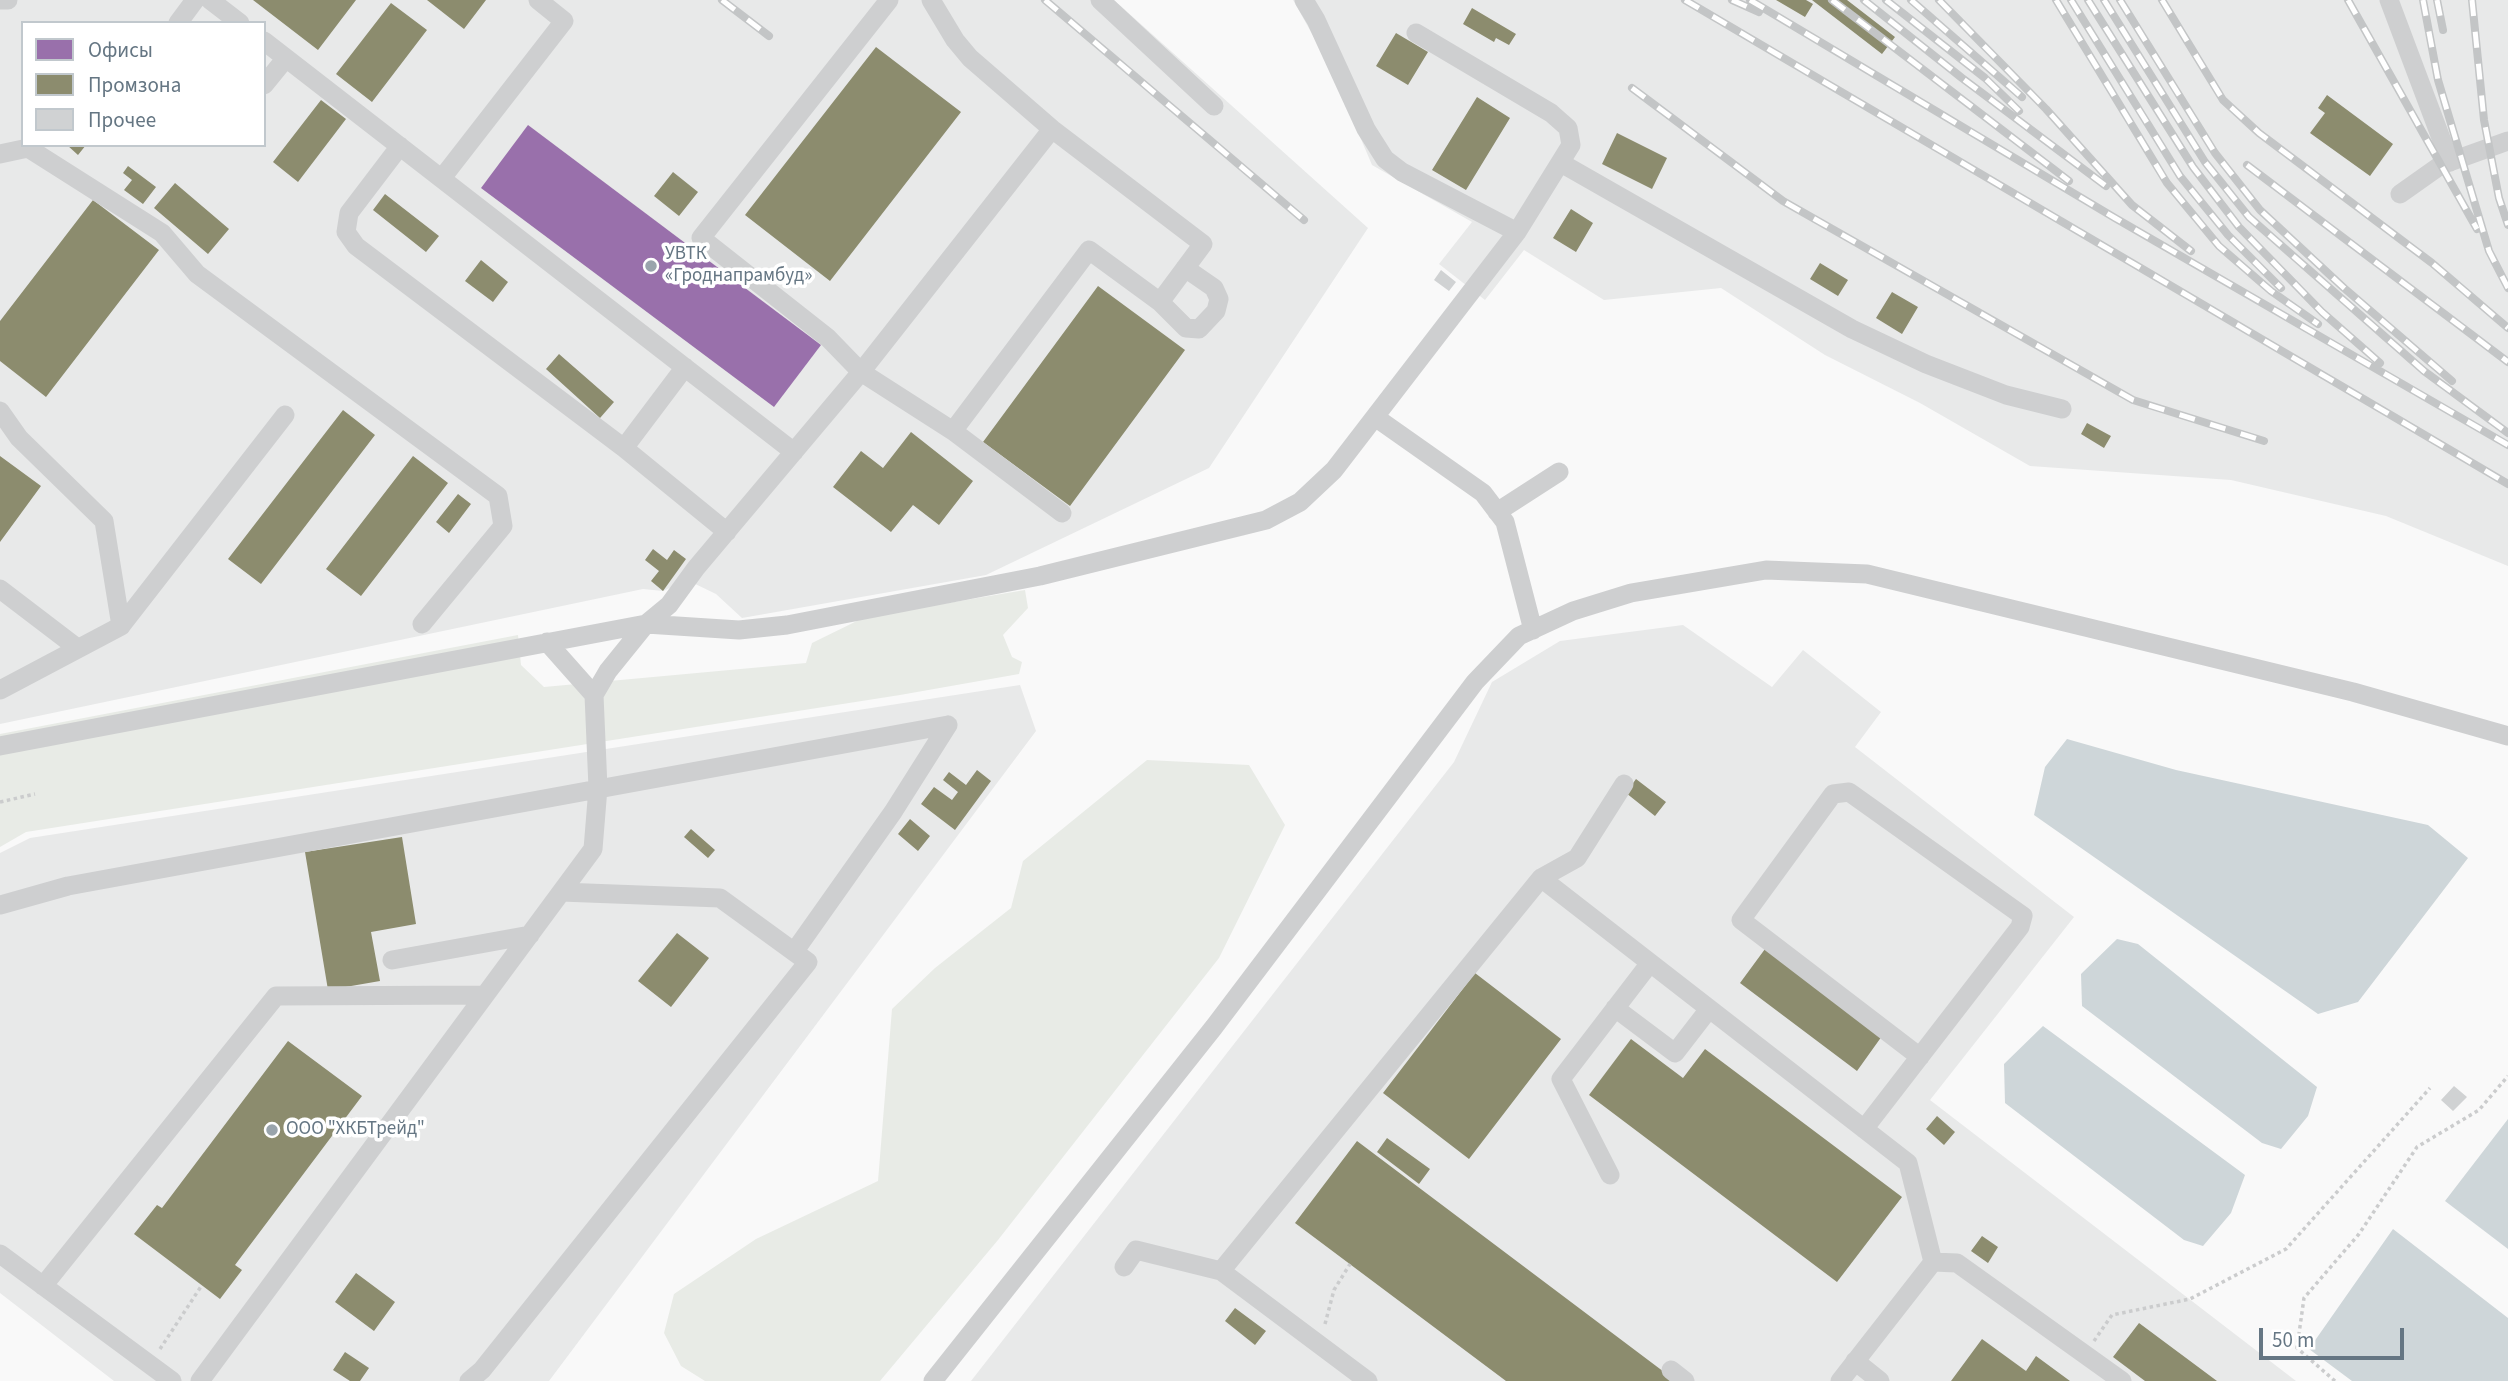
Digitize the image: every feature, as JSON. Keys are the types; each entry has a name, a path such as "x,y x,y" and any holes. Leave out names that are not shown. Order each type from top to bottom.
{"lane":[{"path":"0,0 9,0"},
{"path":"179,21 195,0"},
{"path":"210,0 237,21"},
{"path":"442,178 564,21 538,0"},
{"path":"889,0 701,238 828,338 861,372 953,431 1062,513"},
{"path":"931,0 955,40 970,58 1052,129 1203,244 1160,302"},
{"path":"1100,0 1214,106"},
{"path":"1304,0 1317,20 1366,130 1385,159 1402,172 1517,232"},
{"path":"2389,0 2450,162"},
{"path":"0,746 646,624 738,630 788,625 1040,576 1266,520 1300,502 1334,470 1517,232 1571,145 1568,128 1551,113 1416,33"},
{"path":"266,43 794,452"},
{"path":"266,83 286,58"},
{"path":"200,1381 593,849 598,788 594,695 608,671 646,624 669,605 861,372 1052,129"},
{"path":"2400,194 2450,162 2508,141"},
{"path":"400,146 349,214 346,232 356,246 624,448 727,532"},
{"path":"0,154 28,148 162,233 197,274 498,496 503,526 422,624"},
{"path":"1561,163 1852,329 1926,364 1995,391 2062,409"},
{"path":"953,431 1089,250 1160,302 1186,328 1199,330 1216,311 1219,299 1214,288 1185,268"},
{"path":"624,448 685,368"},
{"path":"0,411 19,438 104,521 121,626"},
{"path":"0,690 75,647 121,626 285,415"},
{"path":"1375,417 1483,493 1505,522 1533,630"},
{"path":"1497,512 1559,472"},
{"path":"933,1381 1214,1027 1475,682 1520,636 1573,611 1644,590 1766,570 1867,574 2353,692 2508,736"},
{"path":"0,589 75,647"},
{"path":"547,642 594,695"},
{"path":"0,905 68,886 948,725 893,812 794,953"},
{"path":"1221,1271 1541,878 1577,858 1624,784"},
{"path":"1864,1129 1922,1055 2020,927 2023,916 1849,792 1833,794 1741,920 1920,1057"},
{"path":"1541,878 1908,1163 1933,1262"},
{"path":"469,1381 482,1370 808,962 720,898 561,892"},
{"path":"392,960 530,935"},
{"path":"1611,1175 1561,1079 1650,962"},
{"path":"43,1286 276,996 485,995"},
{"path":"1615,1008 1675,1054 1709,1009"},
{"path":"1124,1267 1136,1250 1221,1271 1368,1381"},
{"path":"0,1254 172,1381"},
{"path":"1933,1262 1957,1264 2122,1381"},
{"path":"1840,1381 1933,1262"},
{"path":"1855,1361 1880,1381"}],"path":[{"path":"0,802 35,794"},
{"path":"2334,1381 2297,1348 2304,1298 2359,1234 2417,1147 2479,1110 2508,1076"},
{"path":"2085,1353 2112,1315 2190,1299 2286,1249 2430,1088"},
{"path":"1327,1350 1325,1326 1334,1290 1350,1264"},
{"path":"150,1365 202,1285"}],"shaded area":[{"path":"0,0 1114,0 1368,228 1209,468 986,575 742,618 716,594 687,580 663,591 643,589 0,724"},
{"path":"1293,0 2508,0 2508,566 2386,516 2231,480 2030,466 1920,403 1825,355 1721,288 1604,300 1524,250 1485,300 1439,264 1472,222 1372,165 1329,64"},
{"path":"1025,590 1028,608 1003,635 1012,657 1022,662 1019,674 26,832 0,847 0,734 518,635 521,665 544,687 806,663 812,643 865,617"},
{"path":"1683,625 1772,687 1803,650 1881,712 1855,747 2074,917 1930,1100 2296,1381 971,1381 1454,762 1492,682 1560,641"},
{"path":"1020,685 1036,731 549,1381 114,1381 0,1293 0,853 30,838"},
{"path":"2067,739 2176,770 2428,825 2468,858 2358,1002 2318,1014 2034,815 2045,767"},
{"path":"1147,760 1249,765 1285,825 1219,958 998,1240 880,1381 705,1381 681,1366 664,1333 674,1294 756,1239 878,1181 892,1009 935,968 1011,908 1023,861"},
{"path":"2117,939 2138,944 2317,1087 2308,1116 2281,1149 2262,1143 2082,1006 2081,974"},
{"path":"2043,1026 2245,1175 2231,1213 2203,1246 2184,1240 2005,1103 2004,1064"},
{"path":"2508,1119 2508,1249 2445,1201"},
{"path":"2393,1229 2508,1318 2508,1381 2352,1381 2309,1349"}],"building: Офисы":[{"name":"УВТК «Гроднапрамбуд»","path":"528,125 821,345 774,407 481,188"}],"building: Промзона":[{"path":"253,0 356,0 318,50"},
{"path":"427,0 486,0 464,29"},
{"path":"1776,0 1806,0 1813,4 1805,17"},
{"path":"1812,0 1847,0 1895,37 1882,54"},
{"path":"391,3 427,30 372,102 336,74"},
{"path":"1472,8 1516,34 1509,45 1496,38 1494,42 1463,24"},
{"path":"1396,33 1428,52 1408,85 1376,66"},
{"path":"876,47 961,112 830,281 745,215"},
{"path":"2327,95 2393,144 2370,176 2310,133 2325,113 2318,108"},
{"path":"1477,97 1510,118 1466,190 1432,170"},
{"path":"321,100 346,119 298,182 273,162"},
{"path":"1617,133 1667,158 1652,189 1602,164"},
{"path":"69,147 84,147 78,155"},
{"path":"128,166 156,187 143,204 124,190 132,180 123,173"},
{"path":"673,172 698,192 679,216 654,196"},
{"path":"175,183 229,229 208,254 154,208"},
{"path":"385,194 439,236 426,252 373,210"},
{"path":"93,200 159,250 46,397 0,361 0,321"},
{"path":"1571,209 1593,223 1576,252 1553,238"},
{"path":"481,260 508,282 493,302 465,281"},
{"path":"1820,263 1848,280 1838,296 1810,279"},
{"path":"1098,286 1185,350 1070,506 983,442"},
{"path":"1892,292 1918,307 1902,334 1876,318"},
{"path":"559,354 614,402 600,418 546,369"},
{"path":"343,410 375,435 261,584 228,559"},
{"path":"2087,423 2111,436 2104,448 2081,434"},
{"path":"911,432 973,481 939,525 913,505 891,532 833,487 861,451 883,468"},
{"path":"0,456 41,486 0,542"},
{"path":"413,456 448,483 361,596 326,569"},
{"path":"458,494 471,504 449,533 436,522"},
{"path":"653,549 667,560 674,550 686,559 663,591 651,581 659,571 645,560"},
{"path":"977,770 991,781 955,830 921,804 934,787 952,800 958,792 943,780 949,772 966,785"},
{"path":"1636,779 1666,802 1655,816 1626,793"},
{"path":"910,819 930,836 918,851 898,834"},
{"path":"691,829 715,850 708,858 684,837"},
{"path":"402,837 416,924 371,932 380,981 328,990 305,852"},
{"path":"677,933 709,958 671,1007 638,981"},
{"path":"1765,949 1882,1036 1857,1071 1740,983"},
{"path":"1475,973 1561,1039 1469,1159 1383,1093"},
{"path":"1631,1039 1683,1078 1705,1049 1902,1197 1837,1282 1589,1095"},
{"path":"288,1041 362,1096 235,1265 242,1270 220,1299 134,1234 157,1205 162,1208"},
{"path":"1937,1116 1955,1132 1944,1145 1926,1129"},
{"path":"1387,1138 1430,1169 1419,1184 1377,1152"},
{"path":"1357,1141 1676,1381 1506,1381 1295,1223"},
{"path":"1982,1236 1998,1247 1988,1263 1971,1251"},
{"path":"356,1273 395,1302 374,1331 335,1302"},
{"path":"1235,1308 1266,1331 1255,1345 1225,1321"},
{"path":"2139,1323 2217,1381 2145,1381 2113,1357"},
{"path":"1982,1339 2026,1371 2036,1356 2070,1381 1951,1381"},
{"path":"345,1352 369,1368 360,1381 350,1381 333,1370"}],"building: Прочее":[{"path":"1441,270 1456,282 1449,291 1434,280"},
{"path":"2454,1086 2467,1097 2453,1111 2441,1100"}],"railway":[{"path":"722,0 769,36"},
{"path":"1045,0 1304,220"},
{"path":"1685,0 2508,484"},
{"path":"1732,0 1759,12"},
{"path":"1750,0 2115,218 2508,445"},
{"path":"1832,0 2069,181"},
{"path":"1864,0 1962,78 2106,186"},
{"path":"1886,0 1985,78 2019,111"},
{"path":"1911,0 2022,97"},
{"path":"1939,0 2046,109 2132,205 2191,251"},
{"path":"2056,0 2167,183 2219,246 2271,291 2318,324"},
{"path":"2071,0 2180,176 2228,235 2281,288"},
{"path":"2088,0 2193,167 2239,227 2322,312 2380,363"},
{"path":"2104,0 2205,162 2249,217 2424,371 2508,433"},
{"path":"2120,0 2215,153 2260,210 2344,288 2452,381"},
{"path":"2162,0 2223,100 2259,133 2432,263 2508,328"},
{"path":"2348,0 2477,229"},
{"path":"2423,0 2438,80 2489,251 2508,288"},
{"path":"2437,0 2443,30"},
{"path":"2472,0 2484,120 2499,198 2508,225"},
{"path":"1632,88 1783,201 2133,400 2264,441"},
{"path":"2247,165 2508,362"}],"place":[{"name":"УВТК «Гроднапрамбуд»","path":"651,266"},
{"name":"ООО \"ХКБТрейд\"","path":"272,1130"}]}
